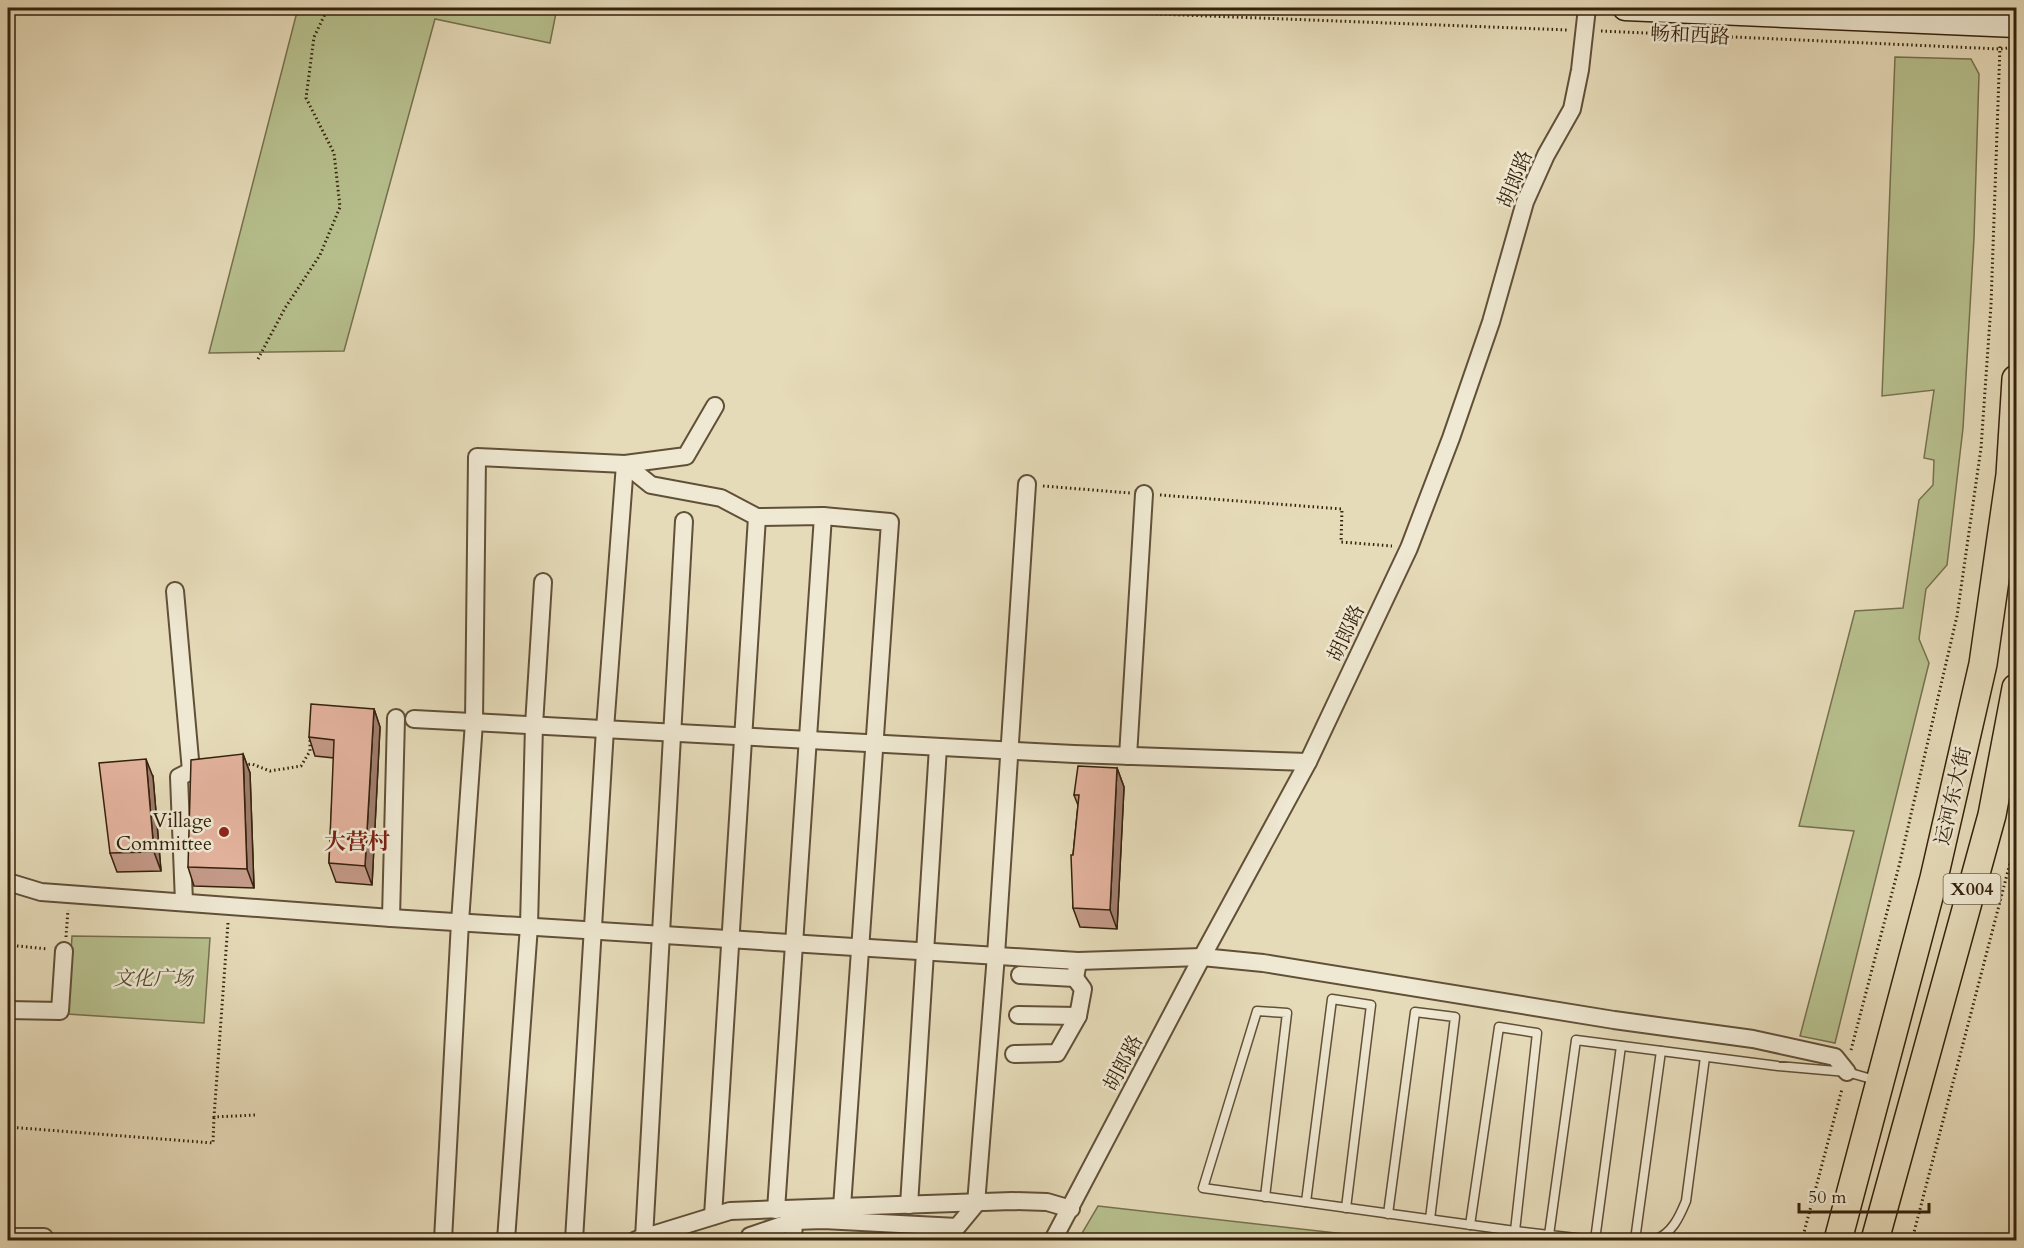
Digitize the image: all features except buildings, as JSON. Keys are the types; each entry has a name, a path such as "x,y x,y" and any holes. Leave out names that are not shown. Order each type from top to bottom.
{"main road":[{"name":"畅和西路","path":"1624,8 2009,25"},
{"name":"运河东大街","path":"1838,1240 1878,1081 1934,878 1983,664 2010,475 2016,379"},
{"name":"运河东大街","path":"1875,1240 1992,815 2016,688"}],"street":[{"name":"胡郎路","path":"1053,1240 1308,762 1409,548 1451,438 1491,322 1525,202 1546,155 1572,109 1580,70 1587,8"},
{"path":"443,1240 459,922 474,722 477,457 625,464 686,456 715,406"},
{"path":"625,464 651,485 721,498 757,517 824,516 890,522 842,1207"},
{"path":"574,1240 604,729 625,464"},
{"path":"749,1240 750,1236 794,1221 823,1220 957,1227 976,1204 996,956 1027,484"},
{"path":"1128,756 1144,494"},
{"path":"776,1209 824,516"},
{"path":"713,1216 757,517"},
{"path":"684,521 661,934 640,1239 730,1211 1012,1201 1047,1202 1071,1209"},
{"path":"506,1240 529,926 534,725 543,582"},
{"path":"175,591 191,771 180,777 184,902"},
{"path":"391,918 396,718"},
{"path":"414,719 938,747 1308,762"},
{"path":"909,1205 938,747"},
{"path":"8,882 41,892 391,918 1078,961 1202,957 1263,963 1614,1020 1753,1039 1835,1057 1847,1072"},
{"path":"8,1010 60,1011 64,951"},
{"path":"1014,1054 1057,1053 1078,1016 1083,989 1075,978 1078,961"},
{"path":"1020,975 1075,978"},
{"path":"1018,1015 1078,1016"},
{"path":"793,1240 794,1221"},
{"path":"8,1237 44,1237"}],"lane":[{"path":"1306,1202 1332,999 1371,1005 1346,1208"},
{"path":"1265,1197 1287,1012 1257,1011 1203,1188 1265,1197 1306,1202 1388,1214 1515,1231 1594,1240 1622,1046"},
{"path":"1388,1214 1415,1012 1425,1013 1455,1017 1430,1219"},
{"path":"1470,1225 1499,1027 1537,1033 1515,1231"},
{"path":"1549,1235 1576,1040 1778,1066 1847,1072 1878,1081"},
{"path":"1635,1240 1661,1051"},
{"path":"1655,1240 1663,1237 1678,1222 1686,1201 1705,1057"}],"path":[{"path":"258,359 285,308 320,255 340,207 334,153 306,98 314,37 328,8"},
{"name":"畅和西路","path":"1003,8 2000,49 2016,47"},
{"name":"运河东大街","path":"1802,1240 1899,866 1957,616 1981,448 1991,304 2000,49 2009,25"},
{"path":"1027,484 1342,509 1341,542 1409,548"},
{"path":"242,765 252,764 270,771 301,766 310,751 310,728"},
{"path":"1912,1240 2016,840"},
{"path":"8,945 64,951 70,894"},
{"path":"8,1127 213,1143 229,906"},
{"path":"214,1117 255,1115"}],"green space":[{"path":"298,8 557,8 550,43 435,19 344,351 209,353"},
{"path":"1895,57 1971,59 1979,74 1974,238 1963,428 1947,565 1926,589 1919,639 1929,663 1835,1043 1800,1036 1854,831 1799,826 1855,611 1903,608 1919,500 1933,485 1934,460 1924,458 1934,390 1882,396"},
{"name":"文化广场","path":"72,936 210,938 204,1023 67,1014"},
{"path":"1098,1206 1398,1240 1078,1240"}],"place":[{"name":"Village Committee","path":"224,832"}],"district":[{"name":"大营村","path":"357,842"}]}
